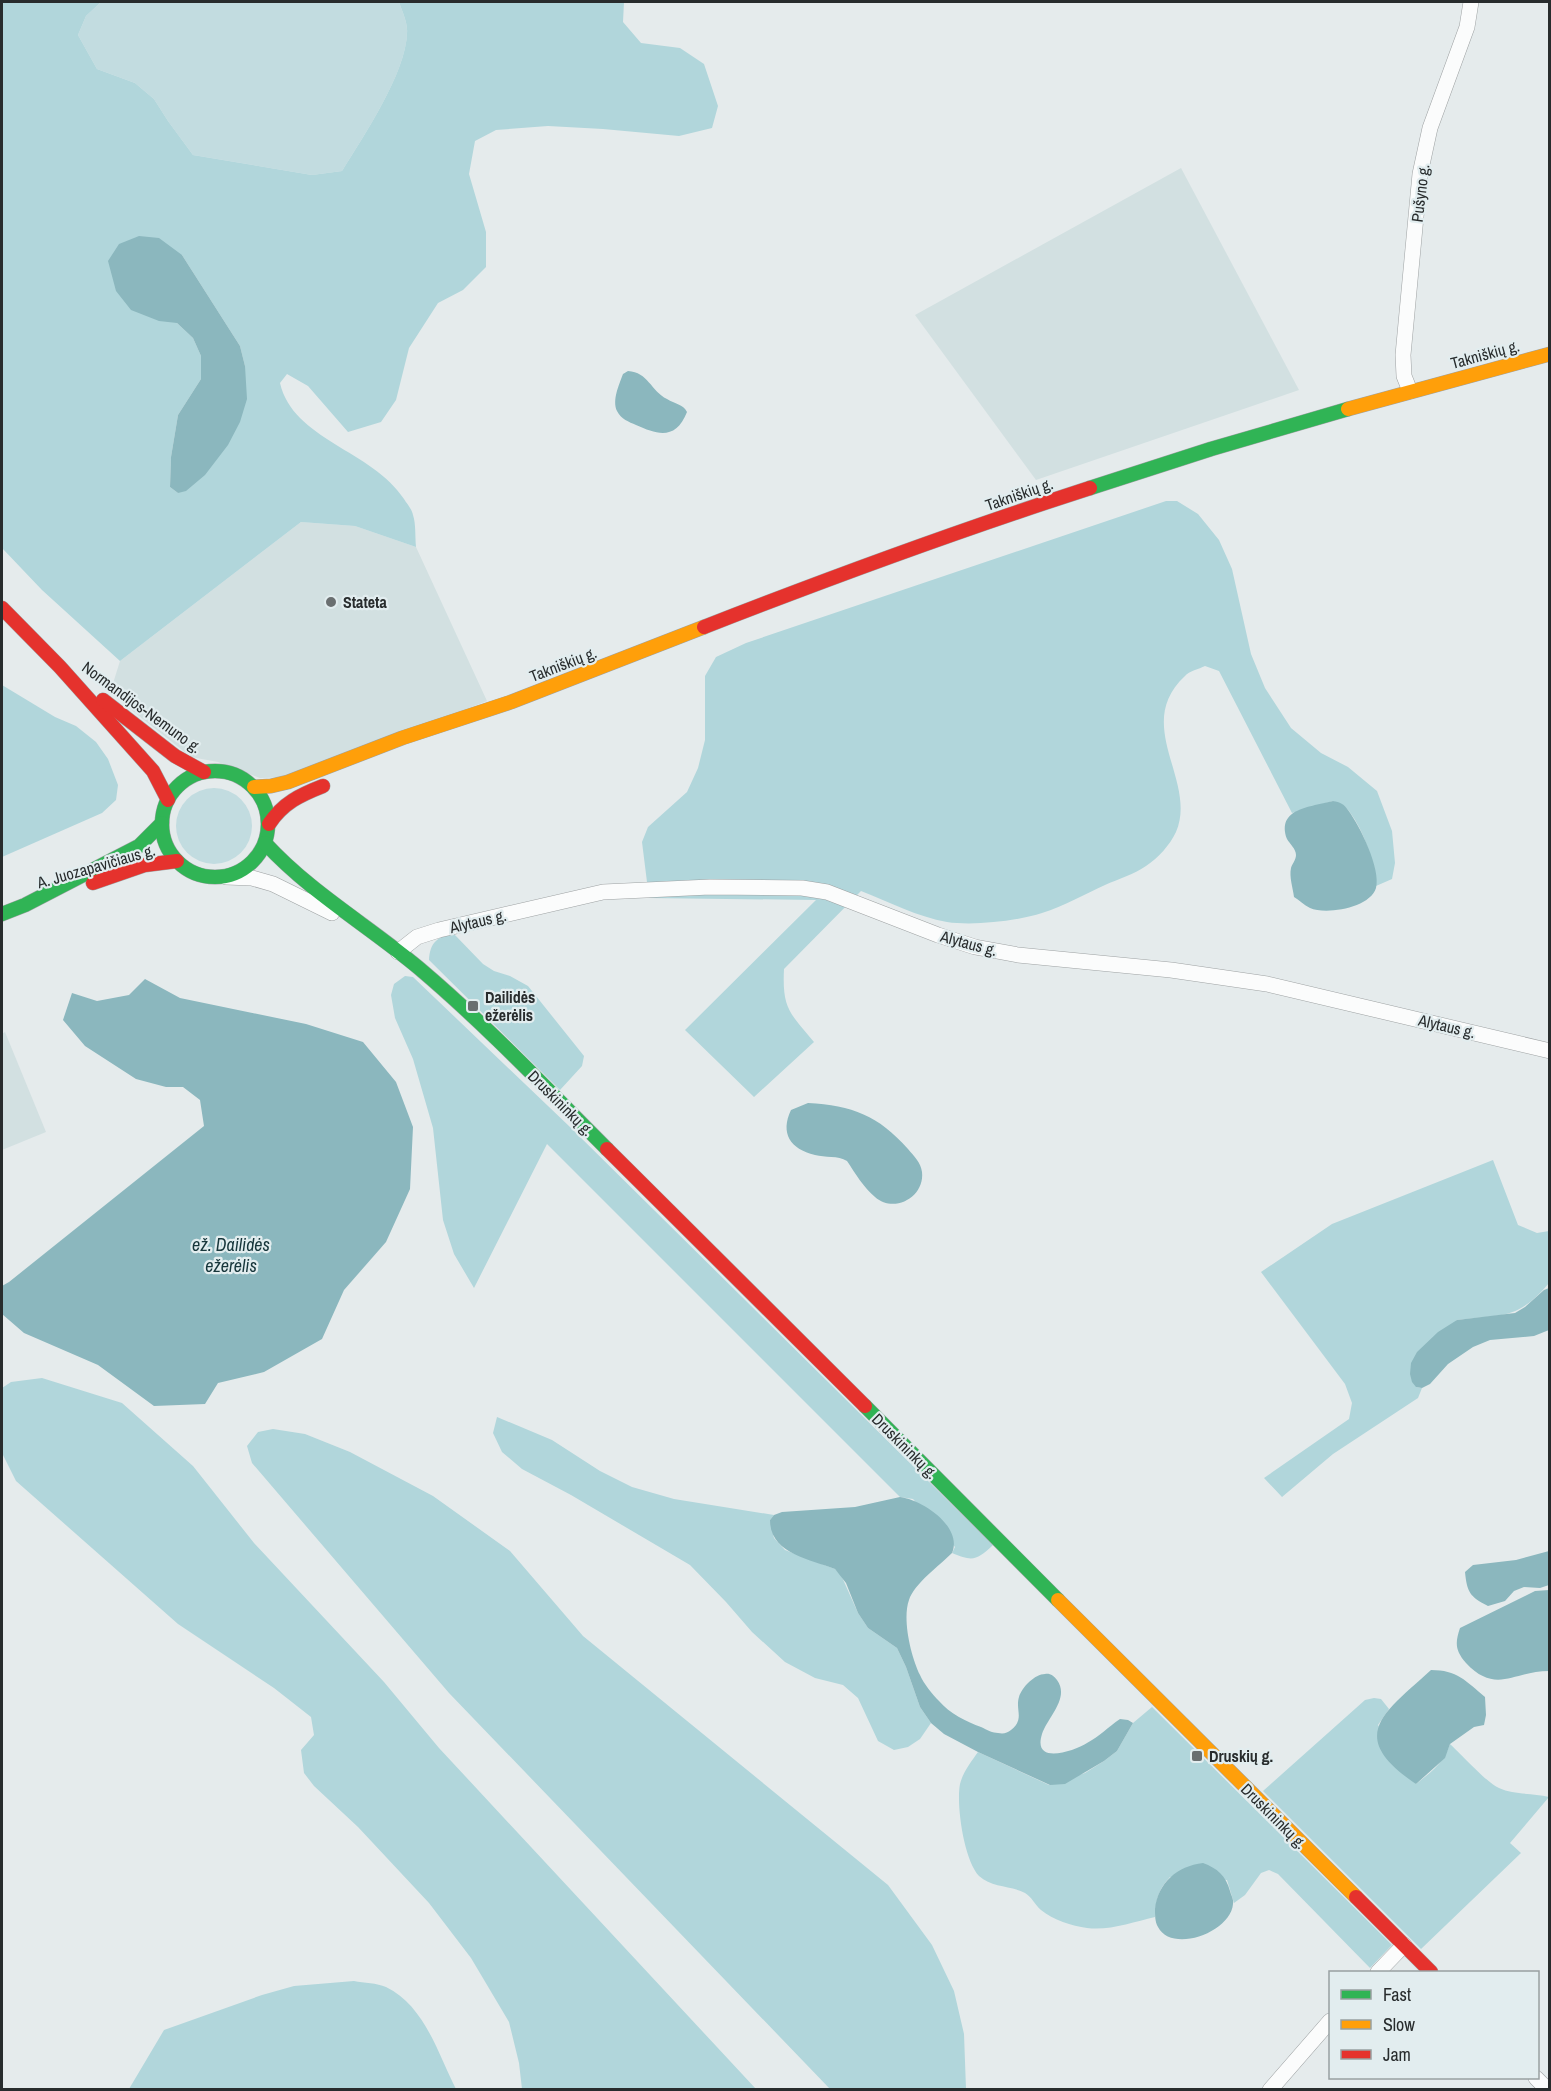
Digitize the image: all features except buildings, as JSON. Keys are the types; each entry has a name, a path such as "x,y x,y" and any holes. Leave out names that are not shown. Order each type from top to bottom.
{"main road":[{"name":"Takniškių g.","path":"511,702 829,578 1015,512 1211,449 1410,391 1550,354"},
{"name":"Normandijos-Nemuno g.","path":"2,608 60,667 153,771 168,800"},
{"name":"Normandijos-Nemuno g.","path":"60,667 175,756 204,772"},
{"path":"429,743 511,702"},
{"path":"254,787 288,782 402,738 511,702"},
{"path":"269,824 265,804 254,787 239,776 222,771 204,772 183,782 168,800 162,823 165,843 177,861 191,872 208,877 225,877 242,870 256,859 265,843 269,824 279,808 293,798 335,782"},
{"name":"A. Juozapavičiaus g.","path":"2,914 139,846 162,823"},
{"name":"Druskininkų g.","path":"265,843 284,864 444,990 530,1072 1430,1971"},
{"name":"A. Juozapavičiaus g.","path":"25,904 146,865 177,861"}],"street":[{"name":"Pušyno g.","path":"1410,391 1404,376 1403,355 1420,174 1430,128 1467,27 1471,2"},
{"path":"225,877 252,878 273,884 370,931"},
{"name":"Alytaus g.","path":"398,952 417,937 439,930 603,892 710,887 802,888 827,892 975,947 1018,955 1171,970 1267,984 1550,1051"},
{"path":"1378,1971 1404,1946"},
{"path":"1270,2090 1329,2022"},
{"path":"1537,2079 1548,2090"}],"shaded area":[{"path":"2,2 101,2 86,16 78,35 97,69 135,83 154,99 193,155 312,175 342,171 372,123 392,85 405,49 407,33 407,25 399,2 624,2 623,22 641,43 680,48 704,64 718,106 712,128 679,136 548,126 496,130 475,141 469,174 486,232 486,267 463,290 438,303 409,348 396,400 381,422 348,432 308,386 287,374 280,383 288,402 300,418 390,482 412,511 416,547 355,526 301,522 120,661 42,590 2,548","holes":["182,255 240,346 245,366 178,493 170,487 171,457 178,415 201,379 201,356 193,338 177,323"]},
{"path":"101,2 399,2 406,21 405,49 392,85 372,123 342,171 312,175 193,155 154,99 135,83 97,69 78,35 86,16"},
{"path":"1181,168 1299,390 1036,480 915,315"},
{"path":"1166,501 1177,501 1198,514 1219,540 1232,569 1251,654 1265,688 1291,728 1321,753 1348,767 1377,791 1392,831 1395,863 1392,879 1376,886 1364,837 1355,819 1346,808 1333,801 1292,813 1219,671 1205,666 1185,676 1170,695 1164,714 1165,733 1179,793 1181,813 1176,832 1159,855 1137,872 1058,907 1032,916 995,922 958,923 936,920 861,891 784,969 784,993 789,1010 814,1042 754,1097 685,1030 816,900 649,898 642,842 648,827 687,792 698,768 705,740 705,676 716,657 746,643"},
{"path":"301,522 355,526 416,547 487,701 290,777 260,778 218,762 191,757 110,693 120,661"},
{"path":"2,685 55,717 76,726 96,742 108,759 118,785 116,800 102,813 2,857"},
{"path":"214,788 228,791 241,799 249,812 252,826 249,840 241,853 228,861 214,864 200,861 187,853 179,840 176,826 179,812 187,799 200,791"},
{"path":"454,934 483,964 528,986 584,1056 582,1066 560,1090 429,960 431,949 436,941"},
{"path":"405,976 413,977 570,1127 993,1545 974,1558 965,1558 952,1553 955,1547 913,1499 900,1497 547,1144 474,1288 454,1254 443,1220 433,1128 413,1059 395,1018 391,995 394,984"},
{"path":"5,1032 46,1132 2,1150 2,1034"},
{"path":"1493,1160 1518,1225 1537,1233 1549,1231 1549,1283 1538,1295 1518,1310 1497,1316 1457,1320 1416,1387 1422,1388 1418,1398 1333,1454 1282,1497 1264,1478 1349,1419 1352,1403 1345,1384 1261,1272 1332,1224"},
{"path":"42,1378 122,1403 193,1466 254,1543 384,1682 439,1748 756,2089 522,2089 519,2063 509,2022 471,1958 429,1903 358,1827 314,1786 304,1773 301,1750 314,1735 311,1717 274,1688 178,1624 16,1481 3,1455 2,1388 11,1382"},
{"path":"497,1417 552,1440 600,1471 632,1487 674,1499 774,1515 770,1520 774,1538 785,1550 835,1569 841,1575 858,1613 868,1628 897,1648 920,1707 931,1723 920,1739 908,1747 894,1750 878,1741 858,1698 843,1685 815,1678 785,1662 752,1632 690,1565 522,1469 502,1452 493,1433"},
{"path":"273,1429 305,1434 350,1452 433,1496 510,1551 583,1636 888,1885 932,1945 954,1991 964,2034 966,2089 830,2089 449,1693 252,1463 247,1446 258,1432"},
{"path":"1381,1699 1389,1709 1378,1725 1416,1784 1440,1762 1450,1744 1481,1775 1499,1788 1511,1792 1549,1797 1510,1843 1521,1853 1421,1949 1263,1791 1365,1700"},
{"path":"1152,1707 1392,1945 1370,1968 1278,1874 1269,1870 1261,1873 1245,1895 1234,1903 1227,1880 1170,1877 1158,1895 1155,1917 1121,1926 1095,1929 1057,1920 1041,1910 1025,1893 995,1885 979,1876 965,1845 959,1805 963,1775 978,1752 1049,1785 1085,1773 1104,1761 1117,1751 1133,1723"},
{"path":"354,1981 386,1987 411,2006 429,2032 456,2089 129,2089 164,2030 294,1986"}],"water":[{"path":"139,236 159,238 182,255 240,346 245,366 247,399 240,422 228,445 205,475 186,491 178,493 170,487 171,457 178,415 201,379 201,356 193,338 177,323 159,321 131,310 116,291 108,261 119,244"},
{"path":"628,371 645,378 662,396 685,409 687,412 683,421 677,427 666,433 659,433 633,424 621,416 617,411 616,397 623,374"},
{"path":"1333,801 1342,804 1353,817 1373,859 1377,880 1372,895 1365,901 1347,908 1326,911 1308,907 1294,897 1291,871 1296,853 1287,839 1285,829 1286,821 1291,815 1306,807"},
{"name":"ež. Dailidės ežerėlis","path":"145,979 180,998 306,1024 363,1042 396,1082 413,1127 410,1189 386,1242 344,1290 322,1339 264,1372 218,1383 205,1404 154,1406 98,1365 24,1333 2,1314 2,1286 204,1126 200,1100 183,1087 166,1087 136,1079 85,1046 63,1020 72,993 97,1001 129,995"},
{"path":"808,1103 838,1106 864,1114 886,1128 919,1163 922,1181 919,1189 907,1200 899,1203 883,1202 867,1189 847,1161 819,1156 799,1149 787,1133 788,1118 791,1110"},
{"path":"1549,1288 1549,1330 1534,1336 1490,1340 1473,1347 1448,1364 1430,1384 1422,1388 1416,1387 1412,1382 1411,1363 1417,1352 1438,1332 1457,1320 1515,1313"},
{"path":"900,1497 919,1503 939,1516 952,1534 954,1543 952,1553 916,1588 907,1608 908,1638 914,1658 922,1678 934,1695 943,1705 964,1720 992,1732 1007,1733 1018,1722 1019,1697 1026,1685 1037,1676 1050,1674 1057,1680 1061,1694 1060,1701 1042,1734 1043,1750 1056,1754 1073,1749 1092,1740 1120,1719 1128,1720 1133,1723 1117,1751 1065,1784 1050,1785 944,1734 931,1723 920,1707 897,1648 868,1628 858,1613 846,1583 835,1569 793,1554 777,1541 772,1531 770,1520 774,1515 782,1512 855,1507"},
{"path":"1549,1551 1549,1585 1540,1588 1524,1587 1514,1591 1505,1601 1488,1606 1473,1597 1468,1589 1465,1572 1473,1565 1516,1560"},
{"path":"1549,1590 1549,1671 1496,1680 1477,1673 1466,1663 1457,1646 1460,1628 1535,1591"},
{"path":"1431,1670 1455,1674 1472,1686 1485,1697 1486,1715 1484,1725 1474,1727 1450,1744 1445,1758 1416,1784 1394,1767 1382,1752 1377,1738 1379,1725 1387,1712"},
{"path":"1203,1863 1217,1870 1226,1881 1233,1901 1230,1914 1212,1931 1200,1936 1175,1939 1165,1935 1158,1927 1155,1918 1160,1891 1170,1877 1177,1872"}],"traffic: fast":[{"path":"1090,488 1211,449 1348,409"},
{"path":"215,771 235,775 252,787 264,804 268,824 264,844 252,861 235,873 215,877 195,873 178,861 166,844 162,824 166,804 178,787 195,775 215,771"},
{"path":"2,914 25,905 139,846 162,823"},
{"path":"265,843 301,878 401,953 444,990 607,1149"},
{"path":"865,1406 1058,1600"}],"traffic: slow":[{"path":"1348,409 1550,354"},
{"path":"254,787 288,782 402,738 511,702 704,627"},
{"path":"1058,1600 1356,1897"}],"traffic: jam":[{"path":"704,627 896,554 1090,488"},
{"path":"2,608 60,667 153,771 168,800"},
{"path":"103,700 175,756 204,772"},
{"path":"269,824 280,810 323,786"},
{"path":"93,883 145,865 177,861"},
{"path":"607,1149 865,1406"},
{"path":"1356,1897 1430,1971"}],"place":[{"name":"Stateta","path":"331,602"},
{"name":"Dailidės ežerėlis","path":"473,1006"},
{"name":"Druskių g.","path":"1197,1756"}]}
